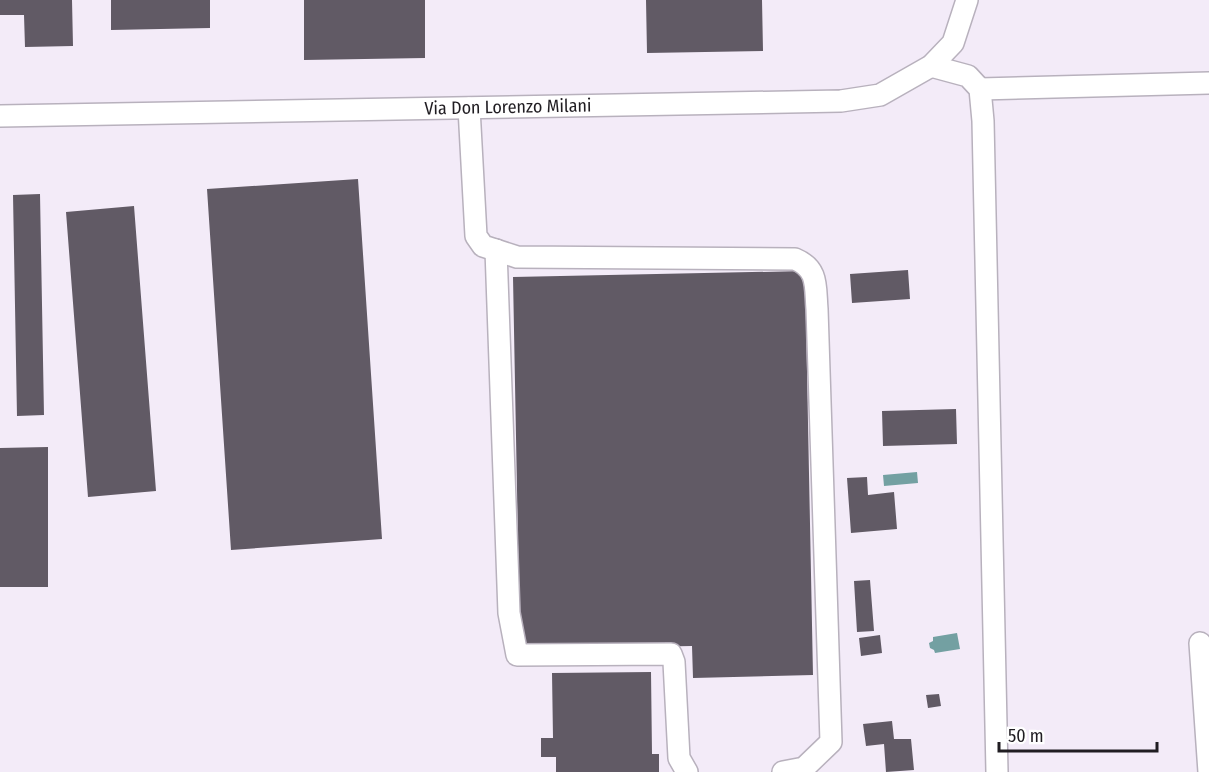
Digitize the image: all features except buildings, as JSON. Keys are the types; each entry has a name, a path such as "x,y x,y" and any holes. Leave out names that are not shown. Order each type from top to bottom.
{"street":[{"name":"Via Don Lorenzo Milani","path":"0,116 840,101 880,95 931,66 952,43 967,0"},
{"path":"931,66 968,76 980,89 983,121 998,772"},
{"path":"980,89 1209,83"},
{"path":"469,108 477,236 483,246 517,257 795,259 807,264 813,273 817,321 831,742 804,768 783,772"},
{"path":"496,250 509,613 517,655 671,654 674,662 679,758 687,772"},
{"path":"1200,643 1209,772"}],"shaded area":[{"path":"917,472 918,483 884,486 883,475"},
{"path":"957,633 960,649 935,653 930,648 929,643 933,641 933,637"}]}
